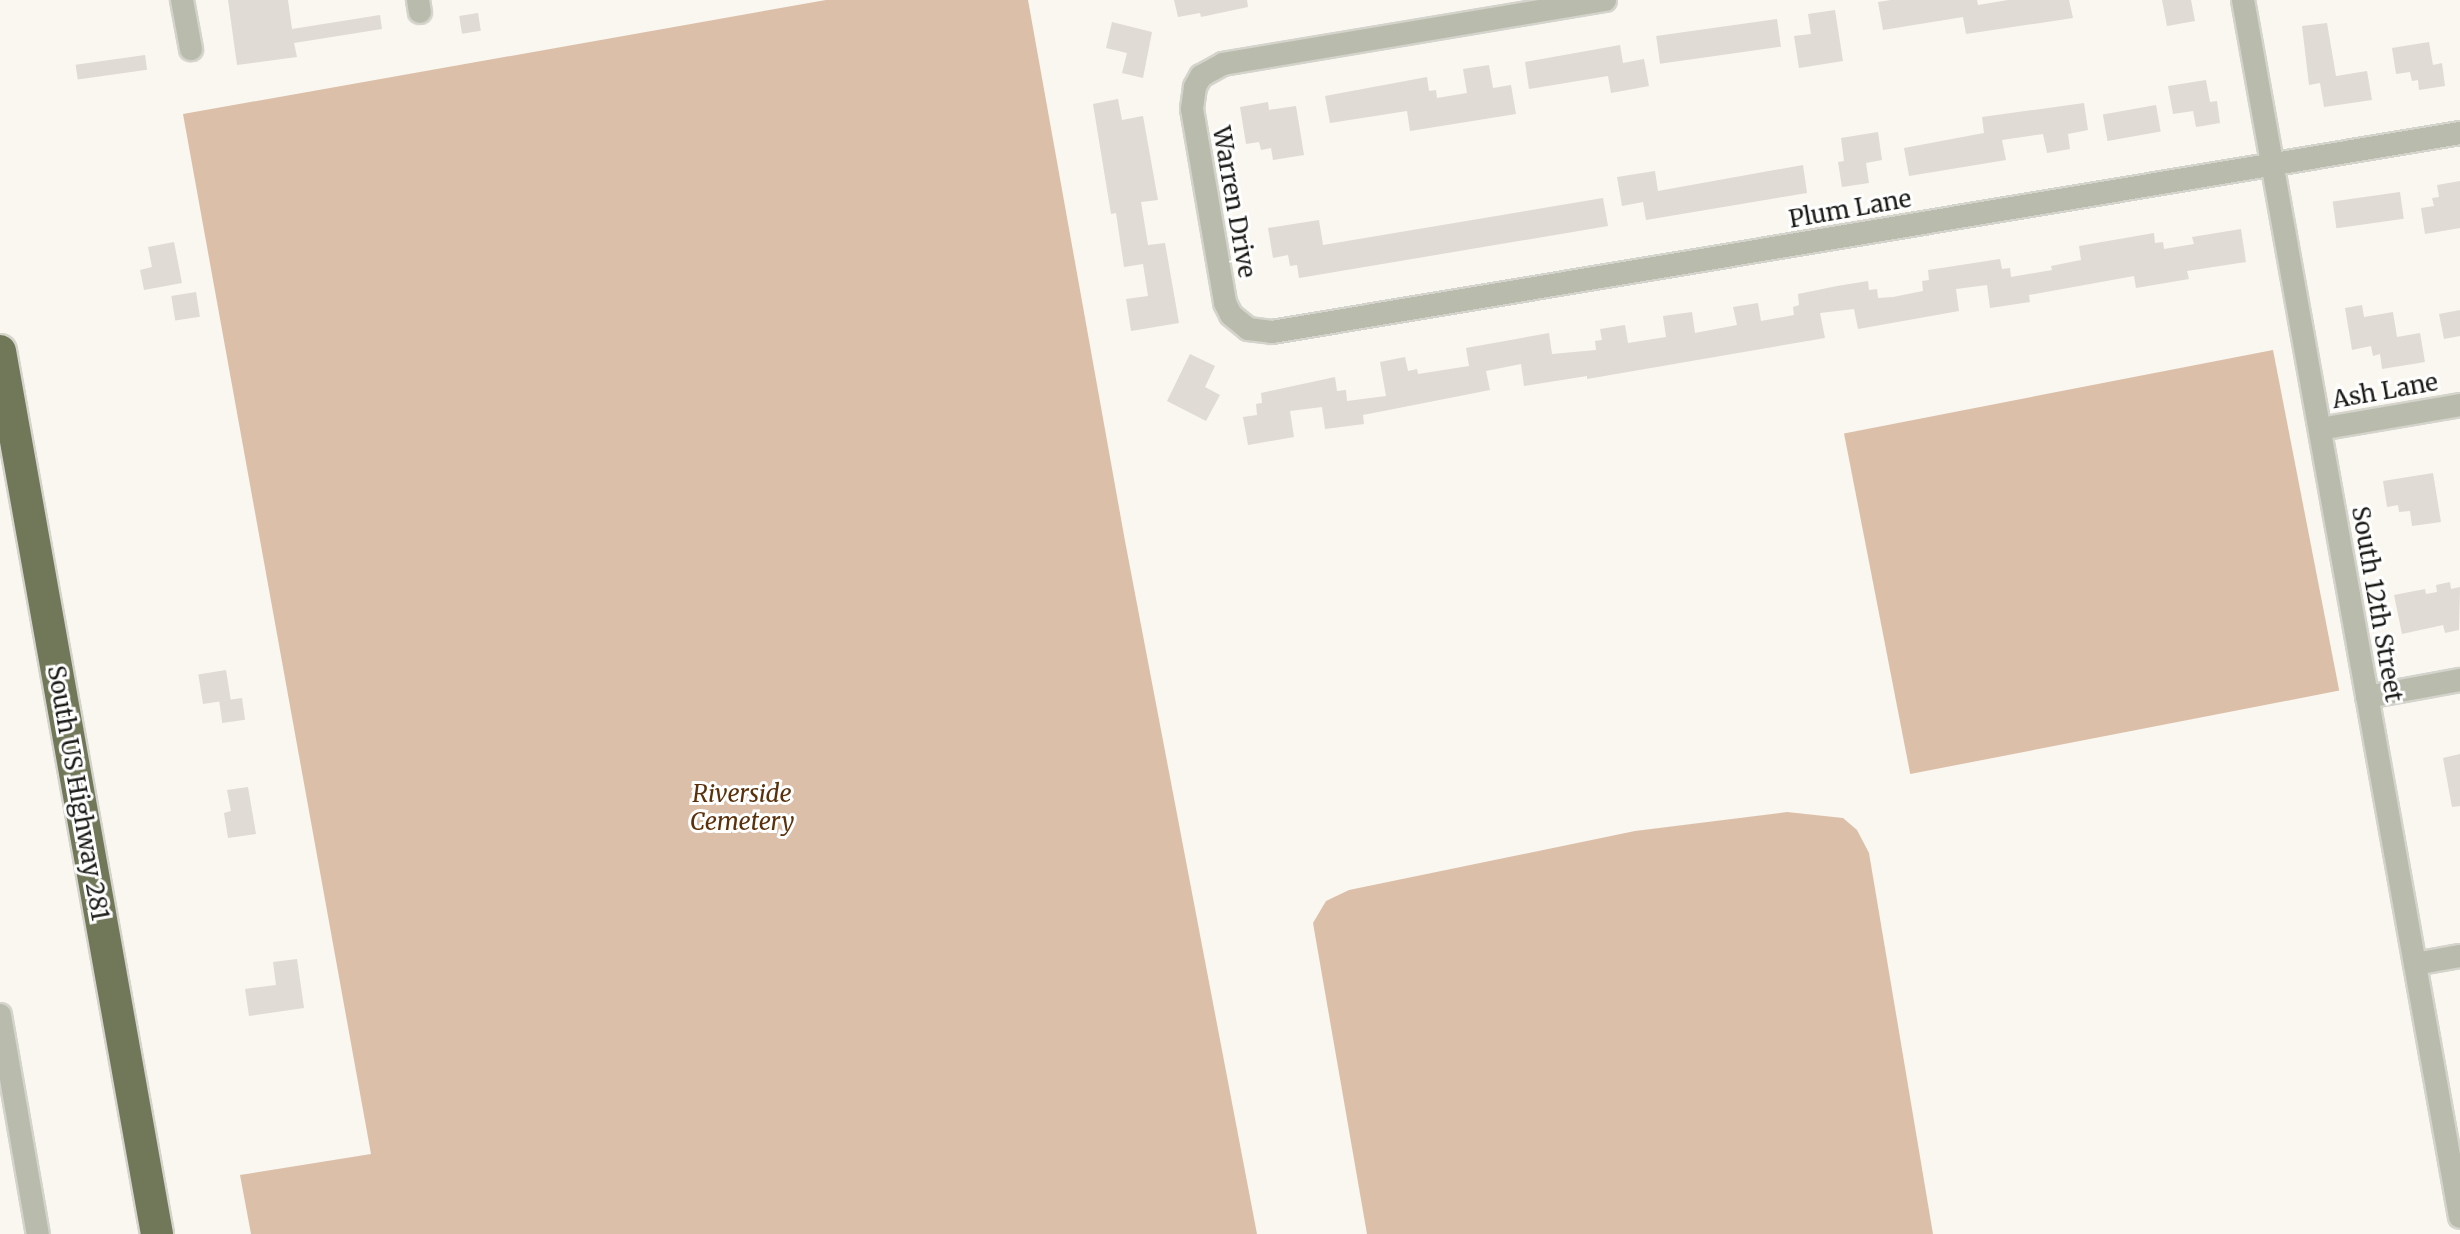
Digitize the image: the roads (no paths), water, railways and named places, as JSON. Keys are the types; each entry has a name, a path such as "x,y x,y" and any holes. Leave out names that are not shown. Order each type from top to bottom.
{"highway":[{"name":"South US Highway 281","path":"0,351 157,1234"}],"street":[{"path":"182,0 191,49"},
{"name":"Warren Drive","path":"1248,329 1231,315 1225,303 1192,109 1195,87 1201,76 1223,64 1605,0"},
{"name":"South 12th Street","path":"2243,0 2460,1217"},
{"name":"Plum Lane","path":"1248,329 1272,332 2460,133"},
{"name":"Ash Lane","path":"2320,429 2460,405"},
{"path":"2367,697 2460,680"},
{"path":"2415,964 2460,956"},
{"path":"0,1015 38,1234"}],"park label":[{"name":"Riverside Cemetery","path":"742,808"}]}
